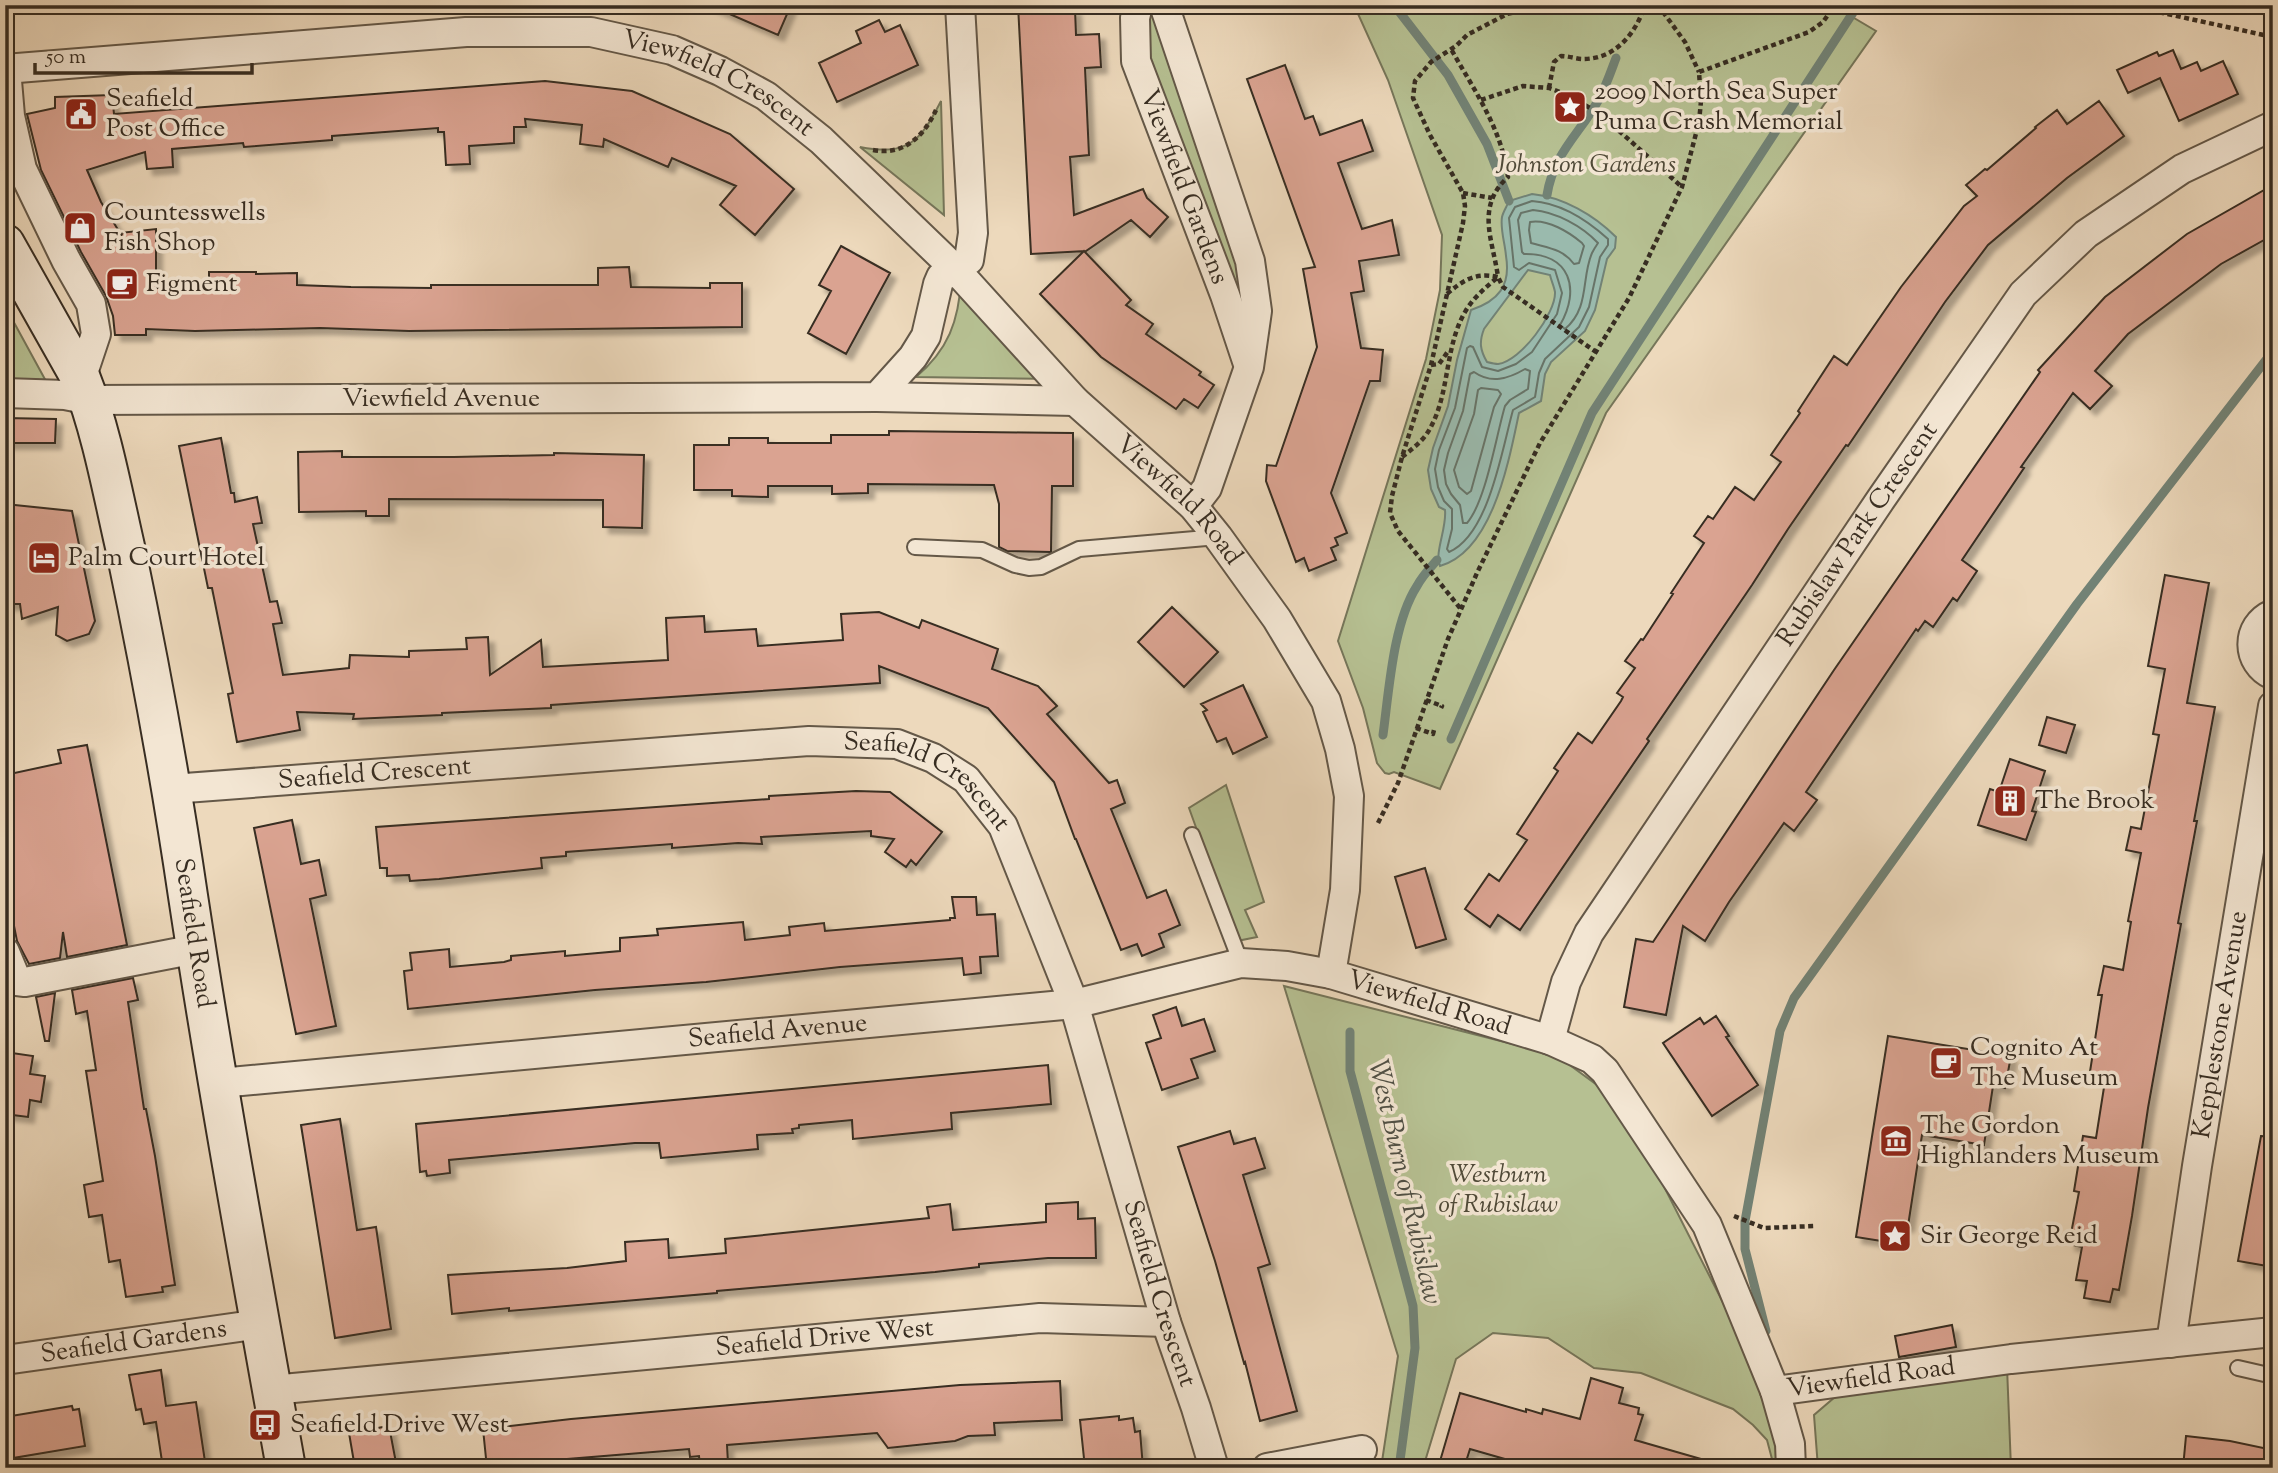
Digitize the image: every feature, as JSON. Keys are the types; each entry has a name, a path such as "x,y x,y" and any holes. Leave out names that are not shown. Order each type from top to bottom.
{"street":[{"path":"877,397 913,357 926,336 941,277 969,260 973,233 960,5"},
{"name":"Viewfield Gardens","path":"1138,5 1135,18 1136,61 1225,295 1249,367"},
{"name":"Viewfield Gardens","path":"1164,5 1250,261 1257,311 1249,367 1207,488 1193,506"},
{"name":"Viewfield Crescent","path":"6,69 466,33 591,32 672,50 720,71 766,96 821,140 956,270"},
{"path":"6,69 10,116 22,169 66,260 91,304 96,334 85,390"},
{"name":"Rubislaw Park Crescent","path":"1550,1040 1566,982 1589,933 1881,499 2023,294 2085,234 2171,176 2273,126"},
{"name":"Seafield Road","path":"5,244 85,390 118,515 147,650 172,789 196,949 286,1468"},
{"name":"Viewfield Road","path":"956,270 1075,401 1193,506 1277,618 1326,701 1340,748 1349,796 1345,890 1331,974 1550,1040 1592,1059 1605,1071 1707,1224 1775,1391 2011,1359 2273,1332"},
{"name":"Viewfield Avenue","path":"5,393 65,396 85,390 1075,401"},
{"path":"2273,614 2260,623 2252,640 2255,660 2273,675"},
{"name":"Kepplestone Avenue","path":"2171,1343 2199,1152 2273,706"},
{"name":"Seafield Crescent","path":"172,789 809,741 897,744 933,758 965,779 1003,826 1074,1004 1166,1322 1214,1468"},
{"path":"5,952 17,981 25,982 196,949"},
{"name":"Seafield Avenue","path":"220,1083 1074,1004 1241,963 1287,966 1331,974"},
{"name":"Seafield Drive West","path":"272,1390 1040,1318 1166,1322"},
{"name":"Seafield Gardens","path":"5,1360 260,1324"},
{"path":"1775,1391 1790,1444 1791,1468"},
{"path":"1266,1468 1362,1450"}],"lane":[{"path":"915,547 982,550 1014,565 1029,568 1041,567 1079,549 1218,537"},
{"path":"1192,835 1241,963"},
{"path":"2238,1368 2273,1376"}],"path":[{"path":"1461,608 1398,531 1390,513 1402,457 1431,365 1465,206 1462,193 1413,98 1415,81 1431,62 1467,35 1507,14 1545,5"},
{"path":"1549,88 1554,62 1561,56 1582,59 1599,56 1616,48 1639,24 1645,5"},
{"path":"1374,830 1398,783 1461,608 1540,443 1629,298 1682,187 1699,122 1699,72 1685,42 1658,5"},
{"path":"1699,72 1810,32 1835,5"},
{"path":"2126,5 2273,37"},
{"path":"1451,49 1501,140 1508,177 1496,189 1492,198 1488,236 1498,277 1503,287 1596,352"},
{"path":"870,149 880,151 901,148 920,137 963,60"},
{"path":"1480,100 1523,86 1549,88 1599,113 1682,187"},
{"path":"1462,193 1492,198"},
{"path":"1446,295 1470,277 1484,274 1498,277"},
{"path":"1402,457 1425,436 1435,419 1443,395 1452,347 1464,313 1478,294 1498,277"},
{"path":"1431,365 1439,364 1452,347"},
{"path":"1426,700 1442,706 1441,708"},
{"path":"1416,728 1433,734 1434,730"},
{"path":"1735,1216 1764,1228 1815,1226"}],"green space":[{"path":"1138,5 1164,5 1250,261 1249,367 1135,18"},
{"name":"Johnston Gardens","path":"1354,5 1832,5 1876,31 1606,413 1440,789 1394,772 1385,773 1377,763 1363,708 1338,641 1426,359 1440,290 1442,235 1388,80"},
{"path":"941,101 944,215 860,147 890,149 911,143 926,127"},
{"path":"961,279 1057,379 916,377 936,356 950,334 958,308"},
{"path":"5,306 47,383 5,382"},
{"path":"1226,785 1264,902 1245,910 1257,937 1237,941 1189,808"},
{"name":"Westburn of Rubislaw","path":"1284,986 1556,1055 1612,1096 1651,1161 1771,1397 1786,1468 1771,1468 1772,1459 1767,1440 1733,1409 1641,1373 1594,1368 1548,1338 1493,1333 1456,1359 1423,1468 1381,1468 1398,1356"},
{"path":"2007,1367 2011,1468 1818,1468 1814,1415 1842,1391"}],"water":[{"path":"1532,194 1566,203 1588,215 1616,237 1615,248 1607,259 1595,310 1585,331 1551,362 1545,374 1541,401 1519,413 1504,478 1486,523 1458,557 1440,566 1445,510 1439,507 1431,489 1428,470 1448,406 1471,310 1489,302 1504,284 1507,267 1502,222 1509,201","holes":["1528,270 1550,275 1555,292 1554,301 1536,335 1507,361 1498,364 1487,362 1481,346 1484,329"]}],"building":[{"path":"709,5 791,5 778,35"},
{"path":"1018,5 1057,5 1057,10 1075,9 1076,35 1099,34 1101,67 1085,68 1089,155 1070,157 1074,215 1143,189 1147,198 1168,217 1150,237 1131,220 1086,251 1031,254"},
{"path":"879,20 885,32 900,25 918,65 837,102 819,63 861,43 856,31"},
{"path":"2173,50 2181,69 2197,62 2201,71 2223,61 2238,94 2179,121 2160,78 2128,93 2117,70 2157,52 2159,56"},
{"path":"1285,65 1305,119 1313,116 1320,135 1362,120 1373,151 1338,163 1362,229 1392,220 1399,255 1359,261 1364,291 1351,293 1361,348 1383,350 1380,381 1370,381 1331,493 1347,533 1335,538 1338,545 1331,548 1336,560 1309,571 1304,558 1296,562 1266,481 1267,465 1276,466 1317,347 1303,269 1315,267 1247,79"},
{"path":"545,81 632,91 730,134 794,189 755,235 720,205 736,186 672,158 668,167 604,139 603,147 580,144 582,125 525,119 526,127 514,127 514,143 469,146 470,164 446,165 444,132 438,132 438,128 332,136 332,140 244,147 243,143 172,149 173,167 147,169 145,152 87,170 101,202 120,233 156,229 156,288 209,290 209,272 297,273 297,285 351,287 598,285 598,268 629,267 631,287 710,288 710,283 742,283 742,327 409,331 320,328 195,331 146,329 146,335 115,335 113,316 106,296 41,170 27,114 55,108 55,97 112,95 114,114"},
{"path":"2099,101 2124,136 2067,178 1988,245 1945,302 1848,446 1846,445 1788,529 1647,739 1649,741 1520,930 1498,915 1490,927 1465,909 1489,874 1499,881 1527,840 1517,834 1558,771 1554,768 1578,733 1592,743 1621,701 1623,697 1617,693 1635,668 1625,661 1641,639 1643,640 1704,543 1694,536 1708,516 1713,519 1735,487 1754,500 1781,462 1771,455 1834,356 1847,365 1901,287 1964,206 1977,196 1966,185 2057,110 2067,124"},
{"path":"2273,185 2273,235 2221,264 2128,334 2095,371 2112,386 2090,409 2073,393 2021,467 2024,468 1962,560 1977,571 1957,601 1953,598 1933,627 1925,621 1918,631 1916,629 1806,792 1817,800 1794,831 1784,823 1705,941 1683,926 1666,1015 1624,1007 1636,939 1653,942 1834,670 2040,372 2038,370 2105,297 2187,234"},
{"path":"841,246 890,273 846,354 808,333 831,291 819,285"},
{"path":"1084,251 1131,300 1126,305 1153,324 1146,334 1201,372 1199,375 1214,385 1198,408 1184,399 1176,409 1101,357 1040,294"},
{"path":"5,418 56,419 55,443 5,443"},
{"path":"889,431 1073,433 1073,486 1052,486 1051,552 1007,551 999,547 999,504 994,485 868,484 868,493 832,494 832,486 768,486 768,497 732,496 732,490 694,490 694,445 729,445 729,438 768,438 768,443 831,443 831,435 889,435"},
{"path":"221,438 235,502 257,497 262,523 253,524 270,602 277,601 282,623 273,624 283,675 349,668 350,655 409,657 409,651 467,649 466,638 488,637 490,675 541,640 543,667 668,660 666,618 704,616 705,632 756,629 758,646 843,640 841,614 879,612 919,628 922,620 998,649 992,669 1038,686 1057,706 1047,714 1109,783 1117,780 1125,803 1111,809 1147,898 1166,890 1180,925 1159,934 1164,947 1142,956 1137,944 1121,950 1054,782 988,708 879,666 880,683 442,715 353,719 354,714 297,712 300,730 237,742 228,694 233,693 179,446"},
{"path":"342,451 342,457 454,457 554,453 644,455 642,528 603,527 603,500 389,499 389,516 366,516 366,511 299,512 298,452"},
{"name":"Palm Court Hotel","path":"5,504 72,511 95,621 89,634 67,641 56,635 58,607 22,619 20,604 5,604"},
{"path":"2165,575 2209,583 2187,703 2215,707 2194,821 2197,821 2178,923 2181,924 2119,1290 2113,1289 2110,1302 2084,1298 2087,1281 2076,1280 2082,1247 2069,1244 2079,1192 2074,1191 2083,1136 2096,1138 2105,1081 2089,1078 2102,995 2098,995 2104,966 2123,970 2131,922 2128,921 2141,853 2126,850 2131,827 2141,829 2159,735 2153,734 2165,669 2148,666"},
{"path":"1172,607 1218,652 1184,687 1138,642"},
{"path":"1243,685 1267,737 1233,754 1226,738 1217,742 1203,712 1207,710 1201,704"},
{"path":"2047,717 2075,725 2066,753 2039,745"},
{"path":"87,745 127,945 67,957 63,932 60,958 29,964 17,941 5,881 5,775 61,763 58,750"},
{"name":"The Brook","path":"2010,759 2045,771 2032,811 2036,812 2026,840 1978,825 1990,789 1999,792"},
{"path":"856,791 890,792 942,832 916,865 911,860 906,867 885,852 894,839 871,836 871,831 761,837 762,844 672,848 672,844 566,852 566,856 541,858 542,868 439,879 410,881 409,875 387,876 387,868 380,868 376,827"},
{"path":"292,820 301,864 319,860 326,895 310,899 336,1026 296,1034 254,828"},
{"path":"1425,868 1446,939 1416,948 1395,877"},
{"path":"952,897 976,897 977,915 995,914 998,956 980,957 981,973 964,975 962,958 840,967 408,1009 404,971 412,970 410,953 449,949 450,967 504,962 511,960 511,956 565,951 565,956 620,951 620,938 658,935 657,929 743,922 745,940 790,935 789,927 824,923 825,931 950,920 955,918"},
{"path":"133,978 138,1000 128,1002 175,1285 162,1287 163,1292 126,1297 120,1260 109,1262 102,1215 89,1217 84,1185 103,1181 86,1071 96,1070 87,1011 76,1014 72,990"},
{"path":"55,993 49,1041 45,1041 36,997"},
{"path":"1176,1007 1182,1026 1204,1019 1215,1051 1191,1059 1198,1078 1162,1090 1146,1043 1161,1038 1153,1015"},
{"path":"1716,1016 1729,1036 1726,1037 1758,1085 1712,1116 1663,1043 1700,1018 1704,1024"},
{"name":"The Gordon Highlanders Museum","path":"1888,1036 2011,1056 2005,1088 1993,1086 1984,1145 1922,1135 1908,1226 1897,1224 1894,1243 1856,1237"},
{"path":"5,1052 33,1056 30,1074 45,1076 41,1102 30,1100 28,1117 5,1114"},
{"path":"1048,1065 1051,1104 951,1113 952,1129 853,1139 852,1120 799,1125 799,1128 792,1129 793,1133 757,1135 758,1149 661,1158 659,1143 635,1143 449,1160 450,1173 427,1176 426,1171 420,1172 416,1124"},
{"path":"340,1119 357,1230 376,1227 391,1329 335,1338 301,1125"},
{"path":"1230,1131 1234,1144 1255,1138 1265,1168 1243,1175 1270,1264 1258,1268 1297,1411 1260,1421 1215,1261 1178,1147"},
{"path":"2261,1136 2273,1137 2273,1267 2238,1261"},
{"path":"1078,1202 1078,1219 1095,1218 1096,1258 1048,1258 979,1264 979,1267 935,1272 717,1293 452,1314 448,1275 567,1268 626,1261 625,1242 668,1239 669,1258 726,1253 725,1239 929,1218 927,1207 950,1204 953,1230 1046,1222 1046,1204"},
{"path":"1952,1325 1956,1347 1899,1357 1895,1336"},
{"path":"161,1370 166,1406 196,1402 206,1468 163,1468 156,1422 144,1424 141,1409 136,1410 129,1375"},
{"path":"1591,1378 1623,1388 1619,1403 1639,1408 1638,1414 1643,1415 1635,1440 1708,1461 1707,1468 1536,1468 1470,1449 1464,1468 1438,1468 1460,1393 1526,1412 1526,1409 1542,1414 1543,1409 1580,1419"},
{"path":"1060,1381 1062,1420 994,1423 995,1435 968,1436 955,1441 888,1448 877,1433 727,1445 728,1463 700,1465 699,1456 690,1457 689,1449 568,1459 569,1468 487,1468 483,1429 960,1385"},
{"path":"72,1406 73,1410 79,1409 85,1446 13,1458 8,1422 13,1422 11,1416"},
{"path":"1119,1416 1119,1420 1133,1418 1135,1432 1140,1431 1143,1468 1085,1468 1080,1420"},
{"path":"389,1426 397,1468 355,1468 349,1433"},
{"path":"2186,1436 2273,1450 2273,1468 2183,1468"}],"waterway":[{"path":"1394,5 1448,75 1487,144 1509,201"},
{"path":"1451,739 1592,413 1858,5"},
{"path":"1547,195 1555,167 1599,99 1616,58"},
{"path":"1766,1331 1745,1249 1745,1221 1780,1031 1794,998 2077,604 2273,351"},
{"path":"1383,735 1393,658 1402,619 1419,582 1437,560"},
{"name":"West Burn of Rubislaw","path":"1350,1032 1350,1071 1413,1306 1415,1348 1399,1468"}],"place":[{"name":"2009 North Sea Super Puma Crash Memorial","path":"1570,107"},
{"name":"Seafield Post Office","path":"81,114"},
{"name":"Countesswells Fish Shop","path":"80,228"},
{"name":"Figment","path":"122,284"},
{"name":"Palm Court Hotel","path":"44,558"},
{"name":"The Brook","path":"2010,801"},
{"name":"Cognito At The Museum","path":"1946,1063"},
{"name":"The Gordon Highlanders Museum","path":"1896,1141"},
{"name":"Sir George Reid","path":"1895,1236"},
{"name":"Seafield Drive West","path":"265,1425"}]}
